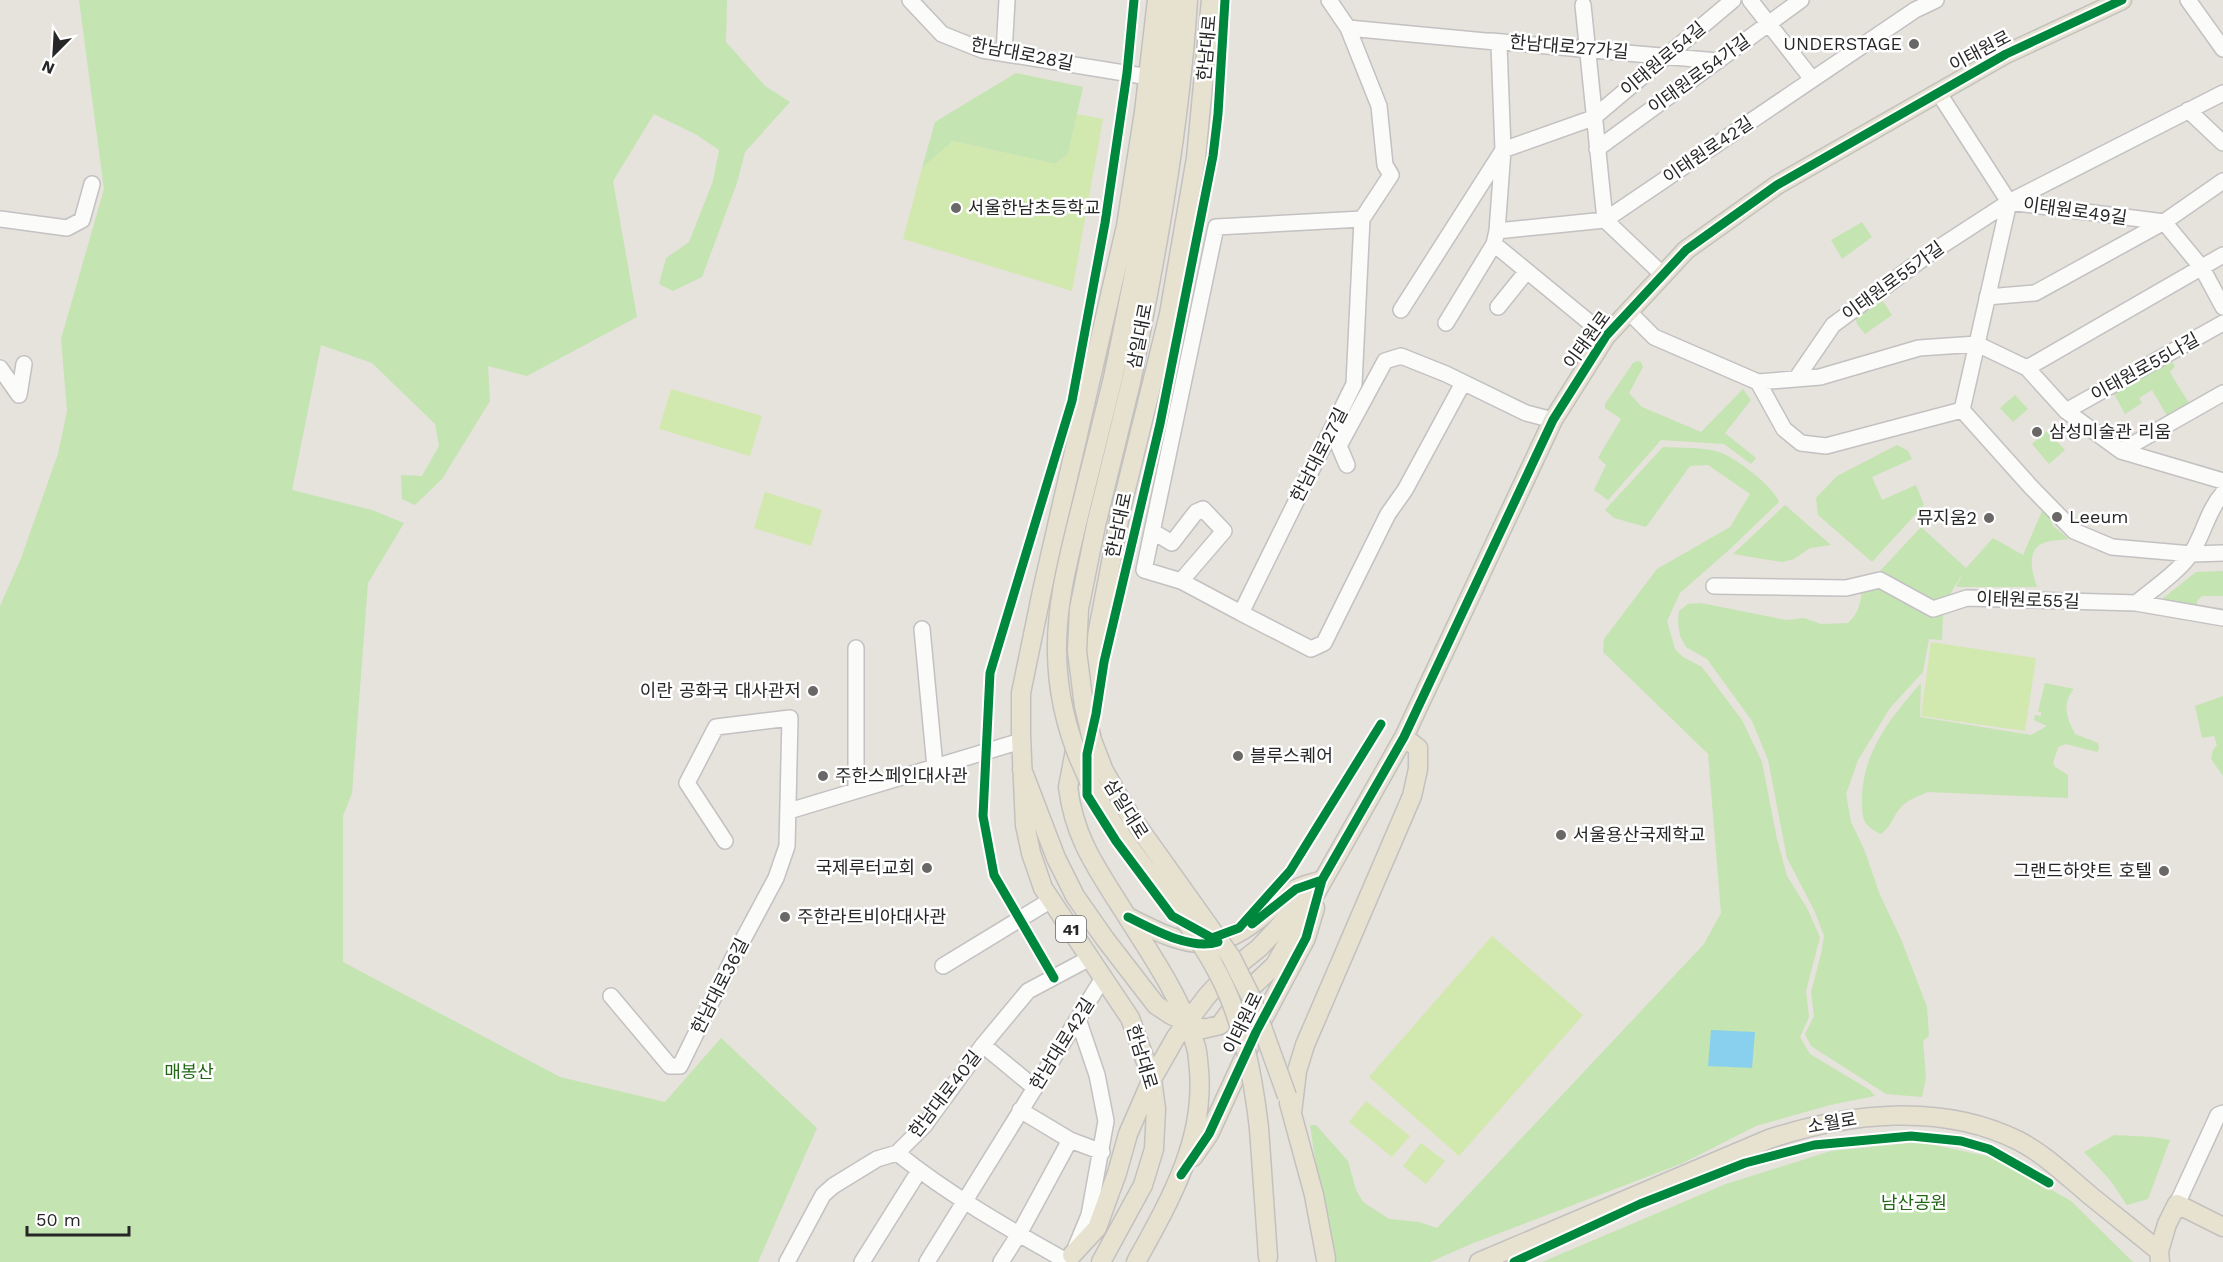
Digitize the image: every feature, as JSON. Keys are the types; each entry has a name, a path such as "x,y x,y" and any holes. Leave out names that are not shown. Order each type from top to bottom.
{"main road":[{"name":"한남대로","path":"1101,1262 1143,1185 1154,1149 1156,1108 1152,1079 1130,1018 1043,888 1031,853 1025,825 1021,741 1022,693 1042,591 1126,226 1149,77 1157,0"},
{"name":"삼일대로","path":"1172,0 1168,61 1152,179 1113,378 1058,612 1057,654 1061,692 1072,746 1096,795 1117,830 1168,897 1220,977 1241,1035 1253,1083 1259,1128 1268,1257"},
{"name":"삼일대로","path":"1188,0 1185,58 1170,177 1131,382 1096,525 1079,609 1077,651 1084,706 1092,740 1109,779 1129,813 1231,957 1252,999 1289,1104 1314,1195 1326,1259"},
{"name":"한남대로","path":"1136,1262 1181,1175 1191,1144 1199,1103 1197,1049 1188,1022 1157,964 1082,843 1070,808 1068,787 1122,505 1169,314 1196,158 1211,0"},
{"name":"이태원로","path":"1188,1022 1203,1029 1220,1025 1240,998 1275,965 1404,737 1553,420 1606,336 1662,274 1686,250 1777,185 2006,54 2122,0"},
{"path":"1289,1104 1305,1045 1412,796 1418,769 1418,748 1404,737"},
{"name":"한남대로","path":"1022,769 1056,858 1075,896 1156,1005 1188,1022"},
{"path":"1128,917 1163,934 1191,942 1214,944 1250,926 1296,889 1322,880"},
{"name":"이태원로","path":"1069,1260 1097,1228 1118,1173 1128,1134 1152,1079 1176,1037 1228,973 1259,948 1322,880"},
{"name":"이태원로","path":"1181,1175 1209,1134 1256,1032 1306,938 1322,880"},
{"path":"1259,948 1259,958 1264,963 1275,965"},
{"name":"소월로","path":"1479,1262 1769,1139 1804,1127 1828,1122 1887,1116 1950,1119 1983,1127 2020,1142 2062,1172 2160,1257"},
{"path":"2160,1257 2167,1224 2177,1204 2223,1227"}],"street":[{"path":"1004,53 1007,0"},
{"path":"1329,0 1348,28 1379,106 1384,165 1391,175 1362,219 1216,227 1144,570 1181,581 1311,649 1324,643 1388,514 1405,490 1463,383"},
{"name":"이태원로54길","path":"1593,118 1733,0"},
{"path":"1750,0 1812,80"},
{"name":"이태원로54가길","path":"1597,149 1801,0"},
{"name":"이태원로42길","path":"1605,220 1812,80 1911,5 1936,0"},
{"path":"2188,0 2223,49"},
{"name":"한남대로28길","path":"913,1 942,34 982,50 1149,77"},
{"name":"이태원로54길","path":"1582,5 1605,220"},
{"name":"한남대로27가길","path":"1348,28 1718,61"},
{"name":"한남대로27가길","path":"1419,34 1496,42 1499,45 1503,150 1495,237 1446,323"},
{"name":"이태원로49길","path":"1938,92 2009,202 2164,222"},
{"name":"이태원로55가길","path":"1796,379 1833,325 1932,252 2009,202 2223,93"},
{"path":"2188,110 2223,143"},
{"path":"1401,310 1503,150 1593,118"},
{"name":"이태원로49길","path":"1987,297 2035,292 2164,222 2223,181"},
{"path":"0,219 67,228 82,219 92,184"},
{"path":"1962,410 2009,202"},
{"name":"한남대로27길","path":"1241,613 1354,384 1362,219"},
{"path":"1495,237 1605,220 1662,274"},
{"path":"2164,222 2202,268 2223,307"},
{"name":"이태원로","path":"1495,237 1527,271 1606,336"},
{"path":"2027,368 2223,255"},
{"path":"1498,307 1527,271"},
{"path":"1629,312 1654,337 1758,381 1820,377 1919,348 1977,344 2027,368 2066,411 2121,451 2223,481"},
{"name":"이태원로55나길","path":"2066,411 2223,323"},
{"path":"1347,465 1339,446 1385,361 1401,356 1526,413 1553,420"},
{"path":"0,368 19,395 24,364"},
{"path":"1758,381 1784,429 1801,442 1817,445 1826,446 1962,410"},
{"path":"2121,451 2223,393"},
{"path":"1962,410 2074,531 2112,547 2192,554 2223,553"},
{"path":"2136,603 2192,554 2216,501 2223,493"},
{"path":"1152,531 1172,543 1196,512 1203,509 1224,531 1181,581"},
{"name":"이태원로55길","path":"1714,586 1846,588 1880,580 1933,609 1967,598 2136,603 2223,618"},
{"path":"922,629 935,767"},
{"path":"856,648 856,790"},
{"name":"한남대로36길","path":"611,996 670,1066 680,1066 732,960 776,878 787,846 790,718 716,727 687,783 725,841"},
{"path":"789,811 1021,741"},
{"path":"943,966 1051,900"},
{"name":"한남대로40길","path":"787,1262 823,1195 833,1186 878,1159 897,1152 924,1126 983,1045 1028,991 1090,958"},
{"name":"한남대로42길","path":"927,1262 1103,978"},
{"path":"897,1152 919,1171 1019,1234 1069,1260 1089,1215 1106,1122 1097,1076 1078,1019"},
{"path":"983,1045 1035,1088"},
{"name":"한남대로42길","path":"1020,1110 1070,1140 1102,1152"},
{"path":"2177,1204 2218,1115 2223,1113"},
{"path":"1001,1262 1019,1234 1070,1140"},
{"path":"862,1262 919,1171"}],"green space":[{"name":"매봉산","path":"79,0 727,0 726,42 765,86 790,102 745,152 737,183 702,277 673,291 659,284 666,258 689,242 713,181 719,150 697,135 654,114 613,181 637,317 527,376 488,366 490,401 442,479 415,505 402,499 401,475 422,476 439,446 435,424 372,363 321,345 292,490 372,510 404,523 368,583 352,793 343,816 343,962 560,1077 665,1102 721,1038 817,1128 758,1262 0,1262 0,606 20,561 58,454 67,411 61,339 104,189"},
{"path":"1016,73 1083,87 1068,155 1055,164 953,141 922,168 935,122"},
{"path":"1077,114 1103,119 1072,291 903,239 922,168 953,141 1055,164 1068,155"},
{"path":"1862,222 1872,237 1842,259 1831,240"},
{"path":"1880,297 1892,315 1865,334 1857,324 1855,315"},
{"path":"2171,359 2175,367 2170,371 2172,376 2191,406 2169,419 2152,390 2139,398 2142,403 2125,414 2113,392"},
{"path":"1641,362 1643,367 1629,393 1642,407 1701,432 1743,389 1751,400 1725,433 1756,458 1751,464 1724,444 1661,440 1608,500 1594,490 1606,465 1598,458 1621,419 1605,408 1605,404 1633,363"},
{"path":"671,389 762,416 750,456 659,429"},
{"path":"2015,395 2028,409 2013,422 2000,408"},
{"path":"2047,431 2065,450 2049,464 2032,444"},
{"path":"1897,445 1908,451 1912,459 1872,477 1882,500 1916,485 1924,505 1872,562 1818,515 1816,498 1837,476"},
{"path":"1663,447 1706,449 1726,455 1762,481 1779,502 1680,593 1667,621 1675,649 1683,657 1702,667 1742,720 1762,762 1777,839 1787,876 1807,908 1820,937 1806,991 1809,1017 1800,1037 1810,1054 1870,1090 1875,1096 1830,1105 1756,1126 1683,1163 1471,1244 1430,1262 1330,1262 1310,1125 1316,1125 1348,1161 1356,1190 1363,1202 1389,1219 1419,1222 1437,1228 1704,944 1721,913 1708,754 1603,652 1604,639 1657,569 1730,527 1750,494 1708,465 1690,466 1646,527 1614,518 1605,510"},
{"path":"765,492 822,510 811,546 754,528"},
{"path":"1785,505 1831,545 1810,548 1794,559 1782,562 1733,554"},
{"path":"2043,509 2054,518 2052,525 2069,539 2046,542 2035,550 2032,562 2037,587 1956,587 1964,571 1949,596 1935,600 1880,571 1921,527 1966,568 1993,538 2023,555"},
{"path":"2223,571 2223,596 2202,596 2197,601 2198,610 2157,603 2196,572"},
{"path":"1881,584 1943,615 1942,640 1929,639 1923,672 1890,708 1858,760 1846,794 1851,822 1927,1007 1929,1036 1923,1041 1926,1078 1922,1097 1886,1094 1811,1046 1805,1034 1814,1016 1811,992 1824,936 1815,912 1787,858 1768,760 1752,721 1707,659 1686,647 1680,636 1678,622 1679,611 1688,604 1701,603 1786,620 1804,618 1821,624 1848,623 1858,609 1862,591"},
{"path":"1931,642 2036,658 2025,731 1921,716"},
{"path":"1921,683 1920,717 2031,735 2047,726 2034,720 2035,715 2041,716 2041,712 2038,712 2045,683 2074,689 2066,706 2075,734 2098,743 2099,748 2097,752 2066,744 2058,747 2053,763 2055,767 2068,775 2068,798 1928,792 1902,806 1888,828 1881,834 1874,831 1864,819 1862,796 1864,779 1881,735"},
{"path":"2223,696 2223,776 2211,759 2217,745 2214,736 2202,738 2195,706"},
{"path":"1492,936 1583,1015 1459,1156 1369,1077"},
{"path":"1366,1101 1410,1136 1392,1157 1349,1122"},
{"path":"2114,1135 2170,1140 2148,1199 2127,1205 2110,1180 2084,1152"},
{"name":"남산공원","path":"1920,1142 1996,1158 2071,1201 2133,1262 1542,1262 1726,1184 1831,1151"},
{"path":"1421,1143 1445,1161 1426,1184 1403,1166"}],"water":[{"path":"1711,1030 1755,1032 1752,1068 1708,1066"}],"cycle path":[{"path":"1054,978 994,875 983,816 990,673 1072,401 1105,223 1127,73 1134,0"},
{"path":"1225,0 1213,156 1160,424 1104,662 1087,754 1087,795 1116,841 1172,916 1212,938 1239,928 1290,871 1381,724"},
{"path":"1181,1175 1209,1134 1256,1032 1306,938 1322,880 1404,737 1553,420 1606,336 1686,250 1777,185 2006,54 2122,0"},
{"path":"1252,924 1296,889 1322,880"},
{"path":"1128,917 1160,933 1184,941 1196,944 1218,942"},
{"path":"1514,1262 1640,1204 1745,1163 1814,1145 1911,1136 1961,1141 1989,1149 2049,1183"}],"place":[{"name":"UNDERSTAGE","path":"1914,44"},
{"name":"서울한남초등학교","path":"956,208"},
{"name":"삼성미술관 리움","path":"2037,432"},
{"name":"Leeum","path":"2057,517"},
{"name":"뮤지움2","path":"1989,518"},
{"name":"이란 공화국 대사관저","path":"813,691"},
{"name":"블루스퀘어","path":"1238,756"},
{"name":"주한스페인대사관","path":"823,776"},
{"name":"서울용산국제학교","path":"1561,835"},
{"name":"국제루터교회","path":"927,868"},
{"name":"그랜드하얏트 호텔","path":"2164,871"},
{"name":"주한라트비아대사관","path":"785,917"}]}
